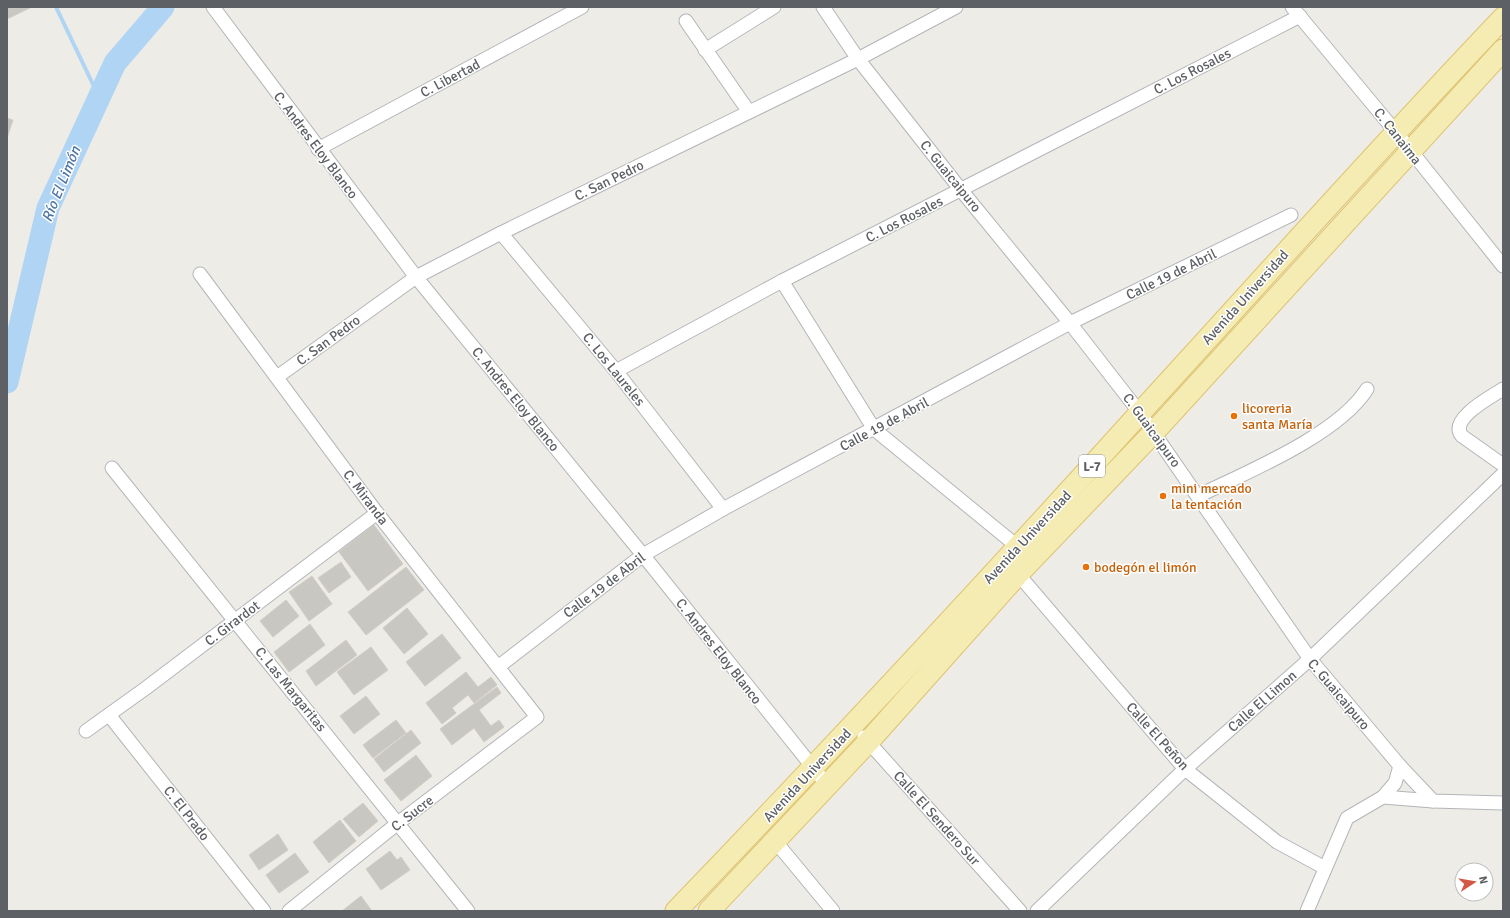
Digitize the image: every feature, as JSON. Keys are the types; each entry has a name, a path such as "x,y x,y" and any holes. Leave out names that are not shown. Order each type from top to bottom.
{"main road":[{"name":"Avenida Universidad","path":"676,911 852,727 1018,547 1395,131 1503,18"},
{"name":"Avenida Universidad","path":"709,911 869,741 1018,574 1154,432 1411,153 1503,50"}],"street":[{"name":"C. Libertad","path":"318,149 582,7"},
{"path":"705,50 774,7"},
{"name":"C. Guaicaipuro","path":"823,7 858,59 961,190 1070,323 1140,413 1310,659 1400,766 1433,801"},
{"name":"C. San Pedro","path":"277,377 416,277 501,233 858,59 956,7"},
{"name":"C. Andres Eloy Blanco","path":"216,12 416,277 643,554 812,770 827,786"},
{"name":"C. Canaima","path":"1296,12 1395,131 1411,153 1503,266"},
{"name":"C. Los Rosales","path":"616,371 782,281 961,190 1296,12"},
{"path":"686,21 748,112"},
{"name":"Calle 19 de Abril","path":"498,667 643,554 723,509 1070,323 1291,216"},
{"name":"C. Los Laureles","path":"501,233 616,371 723,509"},
{"name":"C. Miranda","path":"200,274 377,513 536,717"},
{"path":"782,281 874,429 1018,547"},
{"path":"1198,496 1280,455 1326,428 1348,412 1367,388"},
{"path":"1503,389 1470,412 1459,422 1458,428 1462,436 1503,465"},
{"name":"C. Las Margaritas","path":"112,468 236,620 468,911"},
{"name":"Calle El Limon","path":"1036,911 1185,769 1310,659 1503,474"},
{"name":"C. Girardot","path":"86,731 377,513"},
{"name":"Calle El Peñon","path":"1018,574 1185,769 1277,842 1325,868"},
{"name":"C. El Prado","path":"109,715 264,911"},
{"name":"C. Sucre","path":"289,911 398,823 536,717"},
{"name":"Calle El Sendero Sur","path":"852,727 869,741 1020,911"},
{"path":"1307,911 1347,818 1383,797 1395,783 1400,766"},
{"path":"1383,797 1433,801 1503,803"},
{"path":"775,841 833,911"}],"building":[{"path":"7,7 32,7 7,19"},
{"path":"7,118 13,120 7,138"},
{"path":"374,525 403,564 368,591 339,552"},
{"path":"341,562 351,577 329,593 318,578"},
{"path":"406,567 424,590 366,635 348,612"},
{"path":"312,576 332,604 309,621 289,592"},
{"path":"286,600 299,616 273,637 260,621"},
{"path":"407,608 428,634 404,654 383,628"},
{"path":"310,624 325,645 289,672 274,652"},
{"path":"442,634 461,658 425,686 406,662"},
{"path":"346,640 357,655 316,686 306,671"},
{"path":"371,647 388,670 354,695 337,672"},
{"path":"466,672 478,687 491,677 497,685 474,703 468,695 452,708 456,713 442,724 426,703"},
{"path":"497,687 501,693 479,710 491,726 499,720 504,727 484,742 474,728 452,745 440,729"},
{"path":"366,696 380,714 354,734 340,716"},
{"path":"396,720 406,733 373,758 363,745"},
{"path":"411,730 421,743 384,772 374,759"},
{"path":"416,755 432,776 401,801 384,780"},
{"path":"363,803 378,821 359,837 343,819"},
{"path":"340,820 356,841 329,863 313,842"},
{"path":"278,834 288,850 259,870 249,855"},
{"path":"390,851 397,860 401,857 410,870 381,890 366,869"},
{"path":"295,853 309,872 279,893 266,875"},
{"path":"361,896 372,911 342,911"}],"waterway":[{"path":"56,7 99,97"},
{"name":"Río El Limón","path":"7,382 48,208 115,63 163,7"}],"place":[{"name":"licoreria santa María","path":"1234,416"},
{"name":"mini mercado la tentación","path":"1163,496"},
{"name":"bodegón el limón","path":"1086,567"}]}
